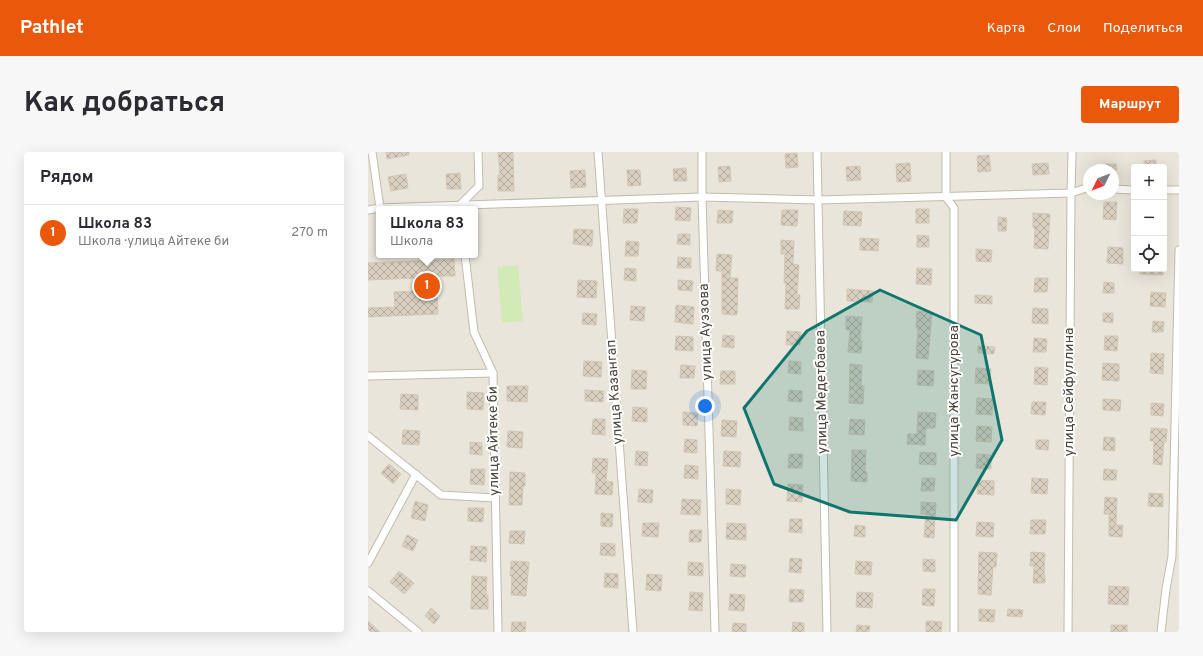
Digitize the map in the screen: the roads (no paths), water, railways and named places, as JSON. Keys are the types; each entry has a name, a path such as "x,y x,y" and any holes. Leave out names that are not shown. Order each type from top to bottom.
{"street":[{"path":"372,152 380,206"},
{"path":"461,206 479,186 478,152"},
{"name":"улица Казангап","path":"598,152 633,632"},
{"name":"улица Ауэзова","path":"702,152 702,197 716,632"},
{"name":"улица Медетбаева","path":"817,152 827,632"},
{"name":"улица Жансугурова","path":"946,152 946,197 954,208 954,632"},
{"name":"улица Сейфуллина","path":"1068,632 1070,193 1072,152"},
{"path":"478,206 702,197 818,200 946,197 1070,193 1083,189"},
{"path":"1119,189 1131,190"},
{"path":"1167,190 1179,190"},
{"path":"1161,632 1166,589 1172,556 1179,250"},
{"name":"улица Айтеке би","path":"465,258 474,332 493,373 498,632"},
{"path":"368,376 493,373"},
{"path":"368,436 441,494 495,498"},
{"path":"368,563 416,474"},
{"path":"368,591 418,632"}],"place":[{"name":"Школа 83","path":"427,286"}]}
